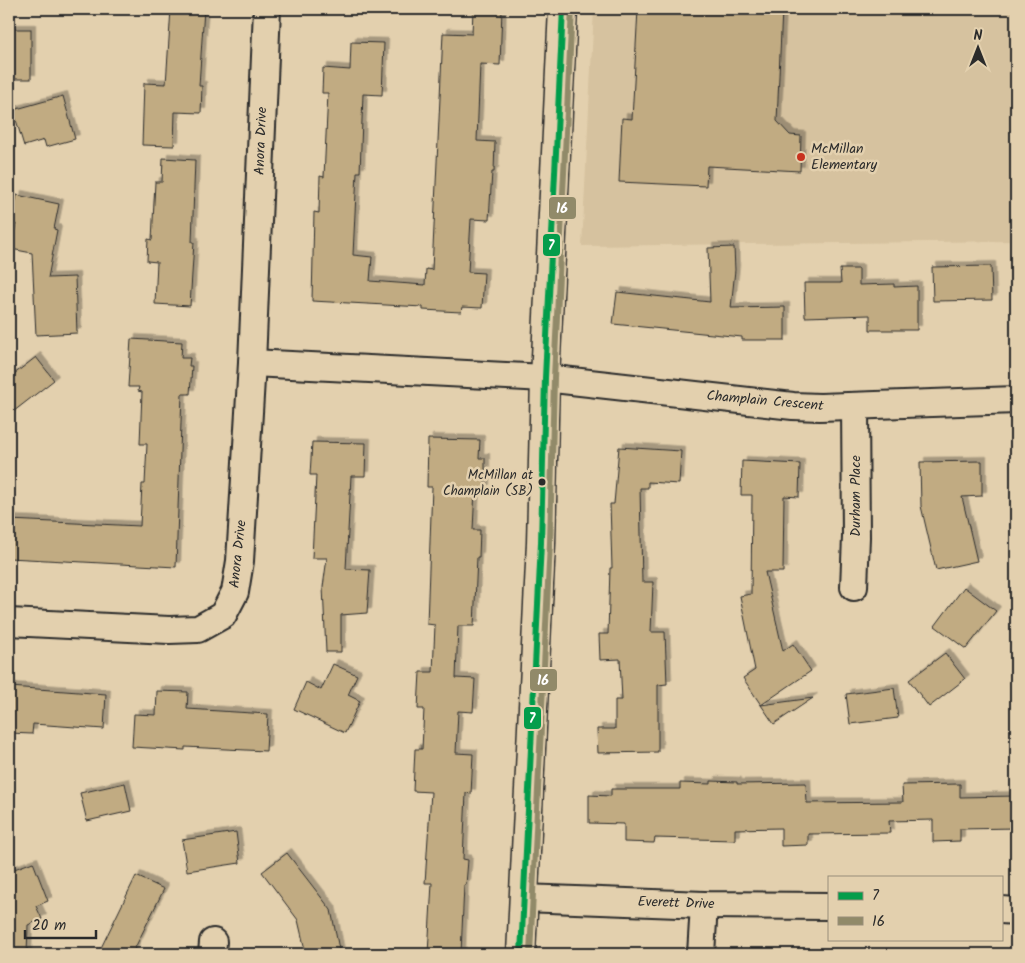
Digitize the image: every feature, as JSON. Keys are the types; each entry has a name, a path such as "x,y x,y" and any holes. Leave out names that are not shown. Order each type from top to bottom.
{"street":[{"name":"Anora Drive","path":"9,622 169,630 198,629 223,615 235,592 240,562 252,363 266,9"},
{"path":"521,954 541,543 545,378 563,9"},
{"path":"252,363 545,378"},
{"name":"Champlain Crescent","path":"545,378 793,406 855,406 1016,400"},
{"name":"Durham Place","path":"854,587 856,546 855,406"},
{"name":"Everett Drive","path":"524,898 704,905 828,906"},
{"path":"701,954 704,905"},
{"path":"1002,910 1016,911"}],"shaded area":[{"name":"McMillan Elementary","path":"594,9 1016,9 1016,241 582,246"}],"building":[{"path":"171,9 204,9 199,86 202,86 201,113 175,112 174,146 142,145 144,83 166,84"},
{"path":"473,9 502,9 500,65 480,64 477,141 495,142 489,220 471,219 468,272 484,273 482,308 462,307 461,312 423,310 423,307 312,301 314,212 319,213 320,176 324,177 328,93 322,93 323,68 350,70 351,42 384,43 382,95 363,94 360,172 357,172 353,255 372,257 370,281 425,285 426,269 432,270 443,33 472,34"},
{"path":"638,9 782,9 777,121 790,135 801,136 800,171 707,166 706,186 619,182 622,118 632,119"},
{"path":"9,29 31,29 31,79 9,79"},
{"path":"63,96 75,139 46,147 44,140 24,146 13,110"},
{"path":"163,158 195,160 192,242 194,242 190,306 155,304 157,262 147,261 148,239 152,240 155,182 162,182"},
{"path":"17,195 59,204 54,229 57,230 48,278 75,277 77,333 36,335 32,253 11,249 16,224 11,223"},
{"path":"734,247 735,270 731,308 785,307 785,340 742,340 742,337 613,324 617,292 710,302 708,248"},
{"path":"991,266 992,300 933,301 932,267"},
{"path":"840,269 859,269 859,285 894,284 894,287 917,286 917,330 870,330 870,315 805,317 804,283 841,283"},
{"path":"131,339 182,342 181,358 190,358 189,366 192,366 190,394 182,394 176,567 9,558 9,520 140,526 142,484 145,484 147,444 140,444 142,392 138,391 139,387 128,387"},
{"path":"36,357 54,380 9,415 9,378"},
{"path":"428,439 480,440 479,458 485,458 485,489 475,489 473,530 480,530 474,626 458,626 456,678 475,679 473,712 458,711 456,753 473,754 471,794 466,793 463,859 468,860 466,885 464,885 461,954 428,954 432,883 425,883 431,792 413,791 415,749 422,749 424,709 418,709 420,672 433,672 435,625 427,624 432,487 427,487"},
{"path":"312,442 366,443 365,476 351,476 346,569 370,570 367,613 341,615 341,652 326,652 323,587 327,558 312,558 316,475 310,475"},
{"path":"619,447 681,451 679,484 648,482 648,488 640,488 642,582 653,582 651,632 665,632 667,684 658,685 658,752 598,753 597,729 615,729 615,700 622,700 620,659 600,660 599,634 608,634 610,568 612,568 610,504 614,504"},
{"path":"742,461 800,464 799,497 784,496 783,572 765,572 783,651 793,644 811,671 761,705 743,678 755,670 740,596 751,594 752,495 741,495"},
{"path":"982,461 982,496 962,497 977,561 936,570 921,506 920,462"},
{"path":"964,587 996,611 966,649 935,626"},
{"path":"945,653 965,679 929,707 909,680"},
{"path":"333,664 357,675 348,695 360,701 345,733 294,709 306,682 321,690"},
{"path":"10,687 106,694 104,729 33,724 32,734 9,733"},
{"path":"894,688 898,718 850,724 846,694"},
{"path":"157,691 188,692 187,709 268,714 266,751 185,747 185,750 132,747 134,714 156,715"},
{"path":"813,698 774,724 761,705"},
{"path":"711,781 737,782 737,784 806,783 807,803 903,802 902,785 960,784 960,797 1016,796 1016,828 960,829 960,841 933,842 933,820 889,821 890,833 808,834 808,845 781,846 781,828 735,829 735,840 655,838 654,843 624,842 624,824 589,823 589,795 611,796 611,789 680,789 680,783 711,784"},
{"path":"125,783 131,811 87,821 80,793"},
{"path":"236,832 240,863 187,871 182,840"},
{"path":"287,853 331,910 340,954 306,954 298,920 262,872"},
{"path":"33,862 48,901 36,906 42,919 28,925 27,954 9,954 9,871"},
{"path":"136,876 164,889 132,954 98,954"}],"transit line":[{"name":"7","path":"521,954 541,543 545,378 563,9"},
{"name":"16","path":"530,954 550,543 554,378 572,9"}],"place":[{"name":"McMillan Elementary","path":"801,157"},
{"name":"McMillan at Champlain (SB)","path":"542,482"}]}
